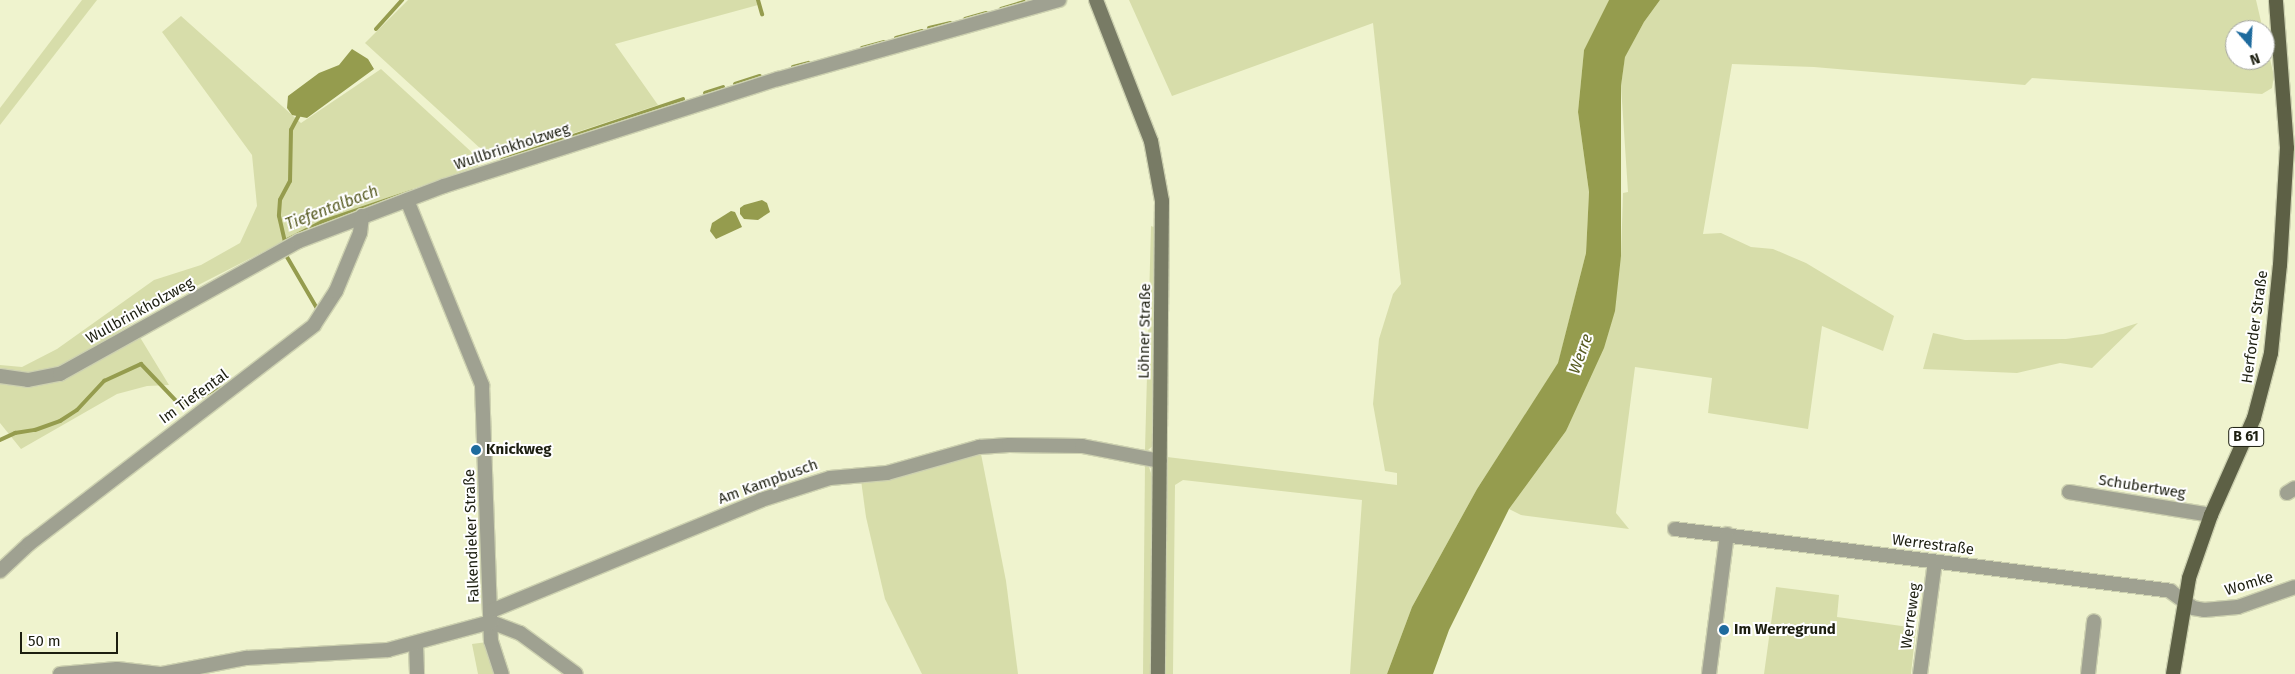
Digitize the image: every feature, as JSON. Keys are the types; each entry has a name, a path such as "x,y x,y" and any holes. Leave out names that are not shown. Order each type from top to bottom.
{"main road":[{"name":"Löhner Straße","path":"1096,0 1146,126 1159,179 1163,217 1158,674"},
{"name":"Herforder Straße","path":"2173,674 2183,602 2211,515 2254,418 2271,353 2280,265 2287,148 2276,0"}],"street":[{"name":"Wullbrinkholzweg","path":"0,376 28,380 60,374 299,241 407,200 588,138 778,79 1059,0"},
{"name":"Falkendieker Straße","path":"407,200 482,385 491,641 502,674"},
{"name":"Im Tiefental","path":"0,571 28,544 269,363 314,325 336,291 360,233 362,216"},
{"name":"Am Kampbusch","path":"491,616 761,500 830,478 887,472 979,447 1009,445 1082,446 1160,461"},
{"name":"Schubertweg","path":"2069,492 2211,515"},
{"name":"Werrestraße","path":"1674,529 1727,534 2170,591 2183,602"},
{"path":"1709,674 1727,534"},
{"name":"Werreweg","path":"1920,674 1935,562"},
{"name":"Womke","path":"2183,602 2193,608 2220,610 2295,587"},
{"path":"60,674 117,669 161,674 246,658 364,652 416,644 491,616 520,633 576,674"},
{"path":"2088,674 2094,621"},
{"path":"416,644 417,674"}],"shaded area":[{"path":"82,0 97,0 0,125 0,108"},
{"path":"408,0 757,0 758,5 615,44 658,105 493,160 365,43"},
{"path":"1129,0 1609,0 1584,50 1578,112 1589,192 1586,253 1558,364 1477,489 1412,607 1387,674 1350,674 1362,500 1183,480 1175,485 1173,674 1165,674 1167,457 1397,485 1397,473 1385,471 1373,404 1379,339 1393,294 1401,284 1373,23 1172,96"},
{"path":"1660,0 2256,0 2261,20 2225,20 2225,70 2273,70 2274,76 2272,88 2262,94 2032,78 2025,85 1814,67 1732,64 1703,234 1721,233 1751,247 1773,249 1806,263 1894,316 1883,351 1822,326 1808,429 1708,413 1712,378 1635,367 1616,513 1629,529 1521,515 1509,509 1566,431 1621,256 1623,193 1628,192 1621,86 1625,56 1644,22"},
{"path":"181,16 301,123 381,69 477,157 478,166 327,219 167,301 58,371 36,377 0,372 0,365 22,367 57,349 154,280 201,265 240,243 257,206 252,155 162,32"},
{"path":"1151,226 1156,228 1154,445 1145,450"},
{"path":"2138,323 2092,368 2060,363 2017,373 1923,369 1933,333 1965,340 2066,339 2103,334"},
{"path":"138,334 169,385 147,386 117,394 21,449 0,423 0,382 35,385"},
{"path":"981,454 1006,581 1018,674 922,674 885,599 866,517 861,480"},
{"path":"1145,464 1149,467 1154,482 1152,674 1143,674"},
{"path":"1776,587 1839,595 1837,617 1916,628 1911,674 1764,674"},
{"path":"487,642 495,674 478,674 472,644"}],"water":[{"name":"Werre","path":"1609,0 1660,0 1644,22 1625,57 1621,86 1621,256 1615,311 1604,348 1566,431 1509,509 1449,630 1433,674 1387,674 1412,607 1477,489 1558,363 1586,253 1589,192 1578,112 1584,50"},
{"path":"352,49 368,59 374,69 307,118 292,115 287,108 288,96 319,73 339,65"},
{"path":"762,200 767,203 770,212 758,220 744,219 740,214 740,208"},
{"path":"731,211 735,212 742,227 716,239 710,231 712,223"}],"waterway":[{"name":"Tiefentalbach","path":"376,29 402,0"},
{"name":"Tiefentalbach","path":"758,0 762,14"},
{"name":"Tiefentalbach","path":"1001,9 1024,2"},
{"name":"Tiefentalbach","path":"965,19 986,13"},
{"name":"Tiefentalbach","path":"929,28 950,23"},
{"name":"Tiefentalbach","path":"896,38 922,31"},
{"name":"Tiefentalbach","path":"862,48 884,42"},
{"name":"Tiefentalbach","path":"793,67 808,63"},
{"name":"Tiefentalbach","path":"735,84 760,76"},
{"name":"Tiefentalbach","path":"705,93 723,87"},
{"name":"Tiefentalbach","path":"502,160 683,99"},
{"name":"Tiefentalbach","path":"300,113 291,130 290,181 280,200 279,216 285,241 322,222 413,191"},
{"name":"Tiefentalbach","path":"287,257 318,310"},
{"name":"Tiefentalbach","path":"0,440 15,433 35,430 60,421 77,410 104,381 141,364 177,402 188,404 219,387"}],"place":[{"name":"Knickweg","path":"476,450"},
{"name":"Im Werregrund","path":"1724,630"}]}
